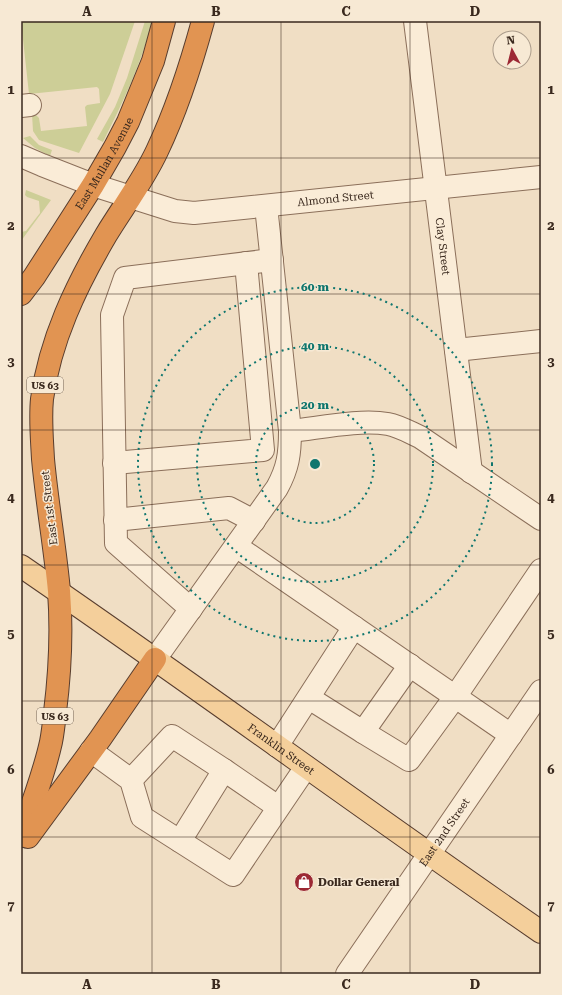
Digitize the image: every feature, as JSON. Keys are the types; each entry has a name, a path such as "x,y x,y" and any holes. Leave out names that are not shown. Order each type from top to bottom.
{"highway":[{"name":"East Mullan Avenue","path":"21,294 34,277 111,155 128,122 153,61 164,21"},
{"name":"US 63","path":"131,196 157,152 174,111 189,71 203,21"},
{"name":"East 1st Street","path":"21,836 40,782 52,740 58,692 60,646 59,592 45,486 41,429 42,399 56,337 67,310 106,235 131,196"},
{"path":"21,846 91,751 155,659"}],"main road":[{"name":"Franklin Street","path":"21,566 155,659 429,855 541,932"}],"street":[{"name":"Clay Street","path":"415,21 471,472"},
{"name":"Almond Street","path":"21,156 42,166 93,185 175,211 194,213 541,177"},
{"path":"155,659 277,488 288,463 290,439 266,206"},
{"path":"191,608 116,543 112,315 125,278 272,260"},
{"path":"246,263 263,450"},
{"path":"456,350 541,341"},
{"path":"114,464 263,450 290,439 358,423 373,422 389,424 420,436 471,472 538,514"},
{"path":"115,520 229,508 254,521"},
{"path":"236,546 511,735"},
{"path":"309,698 410,760 541,570"},
{"path":"277,746 354,627"},
{"path":"363,732 410,666"},
{"name":"East 2nd Street","path":"347,974 541,691"},
{"path":"131,780 172,736 278,807"},
{"path":"91,751 131,780 142,816 233,875 306,767"},
{"path":"180,841 224,770"}],"green space":[{"path":"21,21 135,21 110,94 79,153 39,140 33,131 32,114 35,114 39,118 41,131 87,126 85,107 87,105 100,103 99,89 97,87 29,94"},
{"path":"145,21 152,21 143,52 124,98 103,142 97,139 115,107 127,78"},
{"path":"30,136 39,145 52,150 50,156 35,148 23,138"},
{"path":"26,190 51,200 21,241 21,232 26,231 40,213 39,201 27,197 25,195"}],"place":[{"name":"Dollar General","path":"304,882"}]}
